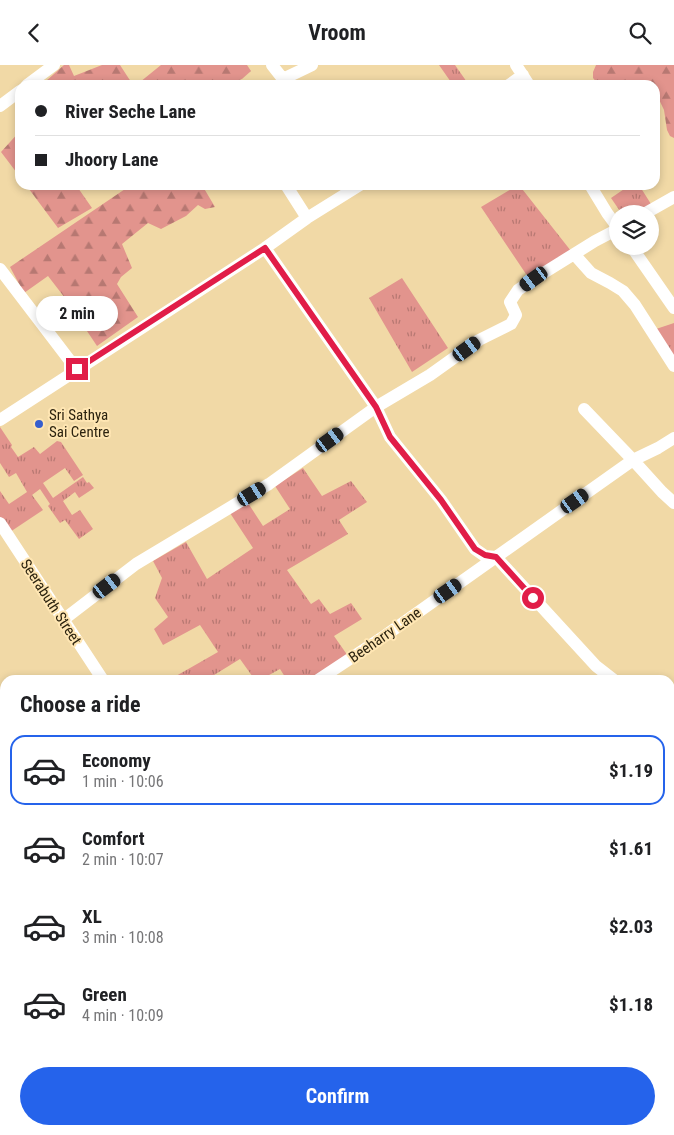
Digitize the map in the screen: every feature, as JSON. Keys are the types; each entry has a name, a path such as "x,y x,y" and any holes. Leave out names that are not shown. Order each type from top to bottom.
{"street":[{"path":"34,80 54,65"},
{"path":"272,65 283,80"},
{"path":"287,80 312,65"},
{"path":"0,106 15,95"},
{"path":"289,190 307,218"},
{"path":"0,420 352,190"},
{"path":"593,190 609,214"},
{"path":"659,206 674,197"},
{"path":"63,620 136,564 269,484 376,407 430,375 479,340 511,324 516,315 510,302 518,290 609,233"},
{"path":"265,248 376,407 390,437 441,500 475,549 485,555 496,557 596,666 608,675"},
{"path":"574,254 591,273 623,291 674,366"},
{"path":"637,255 674,308"},
{"path":"0,269 77,369"},
{"path":"584,409 674,503"},
{"name":"Beeharry Lane","path":"326,675 386,635 633,459 658,449 674,438"},
{"name":"Seerabuth Street","path":"0,523 100,675"}],"green space":[{"path":"64,65 69,65 74,76 102,65 120,65 130,80 47,80"},
{"path":"161,65 247,65 251,71 239,80 142,80"},
{"path":"439,65 455,65 466,80 450,80"},
{"path":"596,65 674,65 674,138 670,136 667,130 664,110 660,102 660,80 595,80 593,72"},
{"path":"15,137 15,170 1,152"},
{"path":"30,190 79,190 92,208 58,228"},
{"path":"124,190 205,190 215,207 205,209 198,205 186,216 161,229 148,223 122,244 132,268 121,277 117,284 138,317 97,346 48,276 24,293 10,267"},
{"path":"510,190 523,190 571,251 528,277 481,207"},
{"path":"623,190 642,190 651,204 649,205 616,205 611,198"},
{"path":"402,278 448,348 412,372 369,298"},
{"path":"674,323 674,359 656,329"},
{"path":"0,427 18,457 34,447 40,454 57,441 61,442 83,475 74,481 65,468 43,483 53,498 83,477 87,483 89,482 94,488 79,498 75,492 63,501 72,515 80,510 93,529 79,539 65,520 60,523 48,506 50,504 40,489 32,495 43,510 10,532 0,517 0,491 9,504 27,492 16,473 9,477 0,463"},
{"path":"303,468 322,496 351,481 367,502 339,520 348,534 287,570 311,604 319,599 330,614 351,603 362,619 334,636 348,656 318,675 284,675 280,669 269,675 251,675 240,659 214,675 178,675 218,652 200,625 163,645 154,629 168,617 155,598 162,578 153,561 186,542 207,579 253,548 230,513 248,503 263,526 290,509 275,486"}],"place":[{"name":"Sri Sathya Sai Centre","path":"39,424"}],"route":[{"path":"77,369 265,248 376,407 390,437 441,500 475,549 485,555 496,557 533,598"}]}
